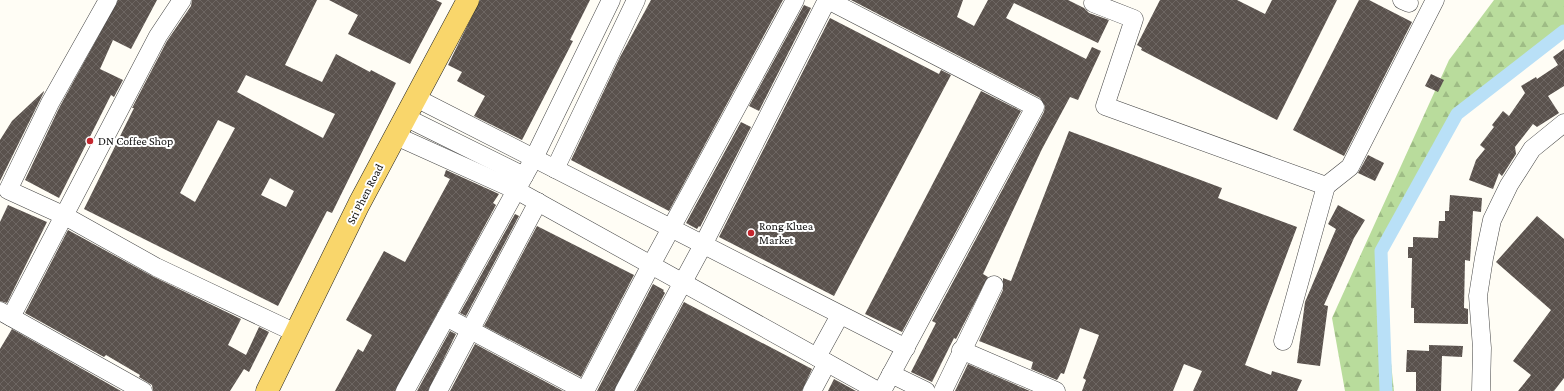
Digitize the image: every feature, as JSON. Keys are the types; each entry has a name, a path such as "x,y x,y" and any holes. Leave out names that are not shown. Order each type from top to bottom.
{"main road":[{"name":"Sri Phen Road","path":"267,391 359,204 468,0"}],"street":[{"path":"108,0 50,103 8,190 65,216 156,267 296,333"},
{"path":"143,391 6,314 65,216 158,36 182,0"},
{"path":"405,391 534,158 611,0"},
{"path":"555,169 636,0"},
{"path":"446,317 586,391 651,264 672,229 795,0"},
{"path":"624,391 703,245 827,0 1034,107 882,391"},
{"path":"1283,341 1326,186 1350,167 1434,0"},
{"path":"1091,1 1134,19 1106,106 1326,186"},
{"path":"416,98 906,348"},
{"path":"1481,391 1482,348 1478,296 1492,220 1509,185 1532,150 1564,123"},
{"path":"401,126 520,183 538,202 878,391"},
{"path":"438,391 538,202"},
{"path":"943,391 961,350 994,285"},
{"path":"812,391 822,360 840,315"},
{"path":"961,350 1056,391"},
{"path":"891,374 926,391"}],"green space":[{"path":"1494,0 1564,0 1564,27 1456,113 1379,251 1394,391 1345,391 1332,318 1449,60"}],"building":[{"path":"118,0 157,0 131,49 113,40 100,69 123,80 114,97 111,95 59,198 25,180 59,108"},
{"path":"192,0 317,0 285,65 322,82 336,54 370,72 371,70 396,83 332,213 327,211 278,306 84,209 134,108 132,108 167,41 191,6","holes":["246,75 335,114 323,138 237,92","218,120 235,128 195,202 180,193","270,178 294,191 286,207 261,195"]},
{"path":"329,0 436,0 442,3 410,64 348,34 358,15"},
{"path":"480,0 590,0 570,40 573,41 522,140 474,116 485,96 457,81 462,72 448,65"},
{"path":"651,0 783,0 669,211 571,160 620,57"},
{"path":"851,0 963,0 957,17 974,26 988,0 1068,0 1084,8 1089,13 1109,20 1098,43 1014,3 1006,18 1086,59 1092,47 1101,51 1078,100 1070,97 1042,149 983,274 988,277 956,339 954,338 932,382 911,372 936,323 932,321 1044,112 1045,106 1040,98"},
{"path":"1160,0 1237,0 1265,14 1272,0 1337,0 1277,120 1141,50 1142,48 1137,45"},
{"path":"1359,0 1369,0 1412,22 1344,156 1293,130"},
{"path":"804,5 811,8 759,111 749,106"},
{"path":"830,18 939,74 941,70 951,75 834,296 719,237"},
{"path":"1564,49 1564,86 1548,96 1559,113 1537,127 1533,124 1515,147 1516,154 1502,176 1499,173 1493,189 1469,180 1476,160 1485,149 1480,145 1494,127 1492,125 1503,111 1509,116 1525,93 1521,86 1536,77 1537,79 1558,65 1553,57"},
{"path":"1431,74 1444,80 1438,92 1425,86"},
{"path":"44,91 0,181 0,140 12,121"},
{"path":"981,91 1021,111 902,332 865,314"},
{"path":"741,122 751,127 700,227 699,226 697,229 686,223"},
{"path":"1069,131 1222,188 1218,198 1297,227 1245,365 1271,375 1272,371 1302,380 1297,391 1193,391 1202,371 1184,364 1173,391 1082,391 1086,380 1083,378 1099,335 1080,328 1064,374 1061,373 1057,380 1031,369 1033,362 979,341 1003,290 1003,278 1011,281"},
{"path":"1368,155 1384,163 1375,181 1358,173"},
{"path":"446,170 499,194 493,203 496,205 395,391 335,391 358,349 363,352 372,335 346,320 384,251 405,262 450,179 444,176"},
{"path":"1450,195 1482,198 1481,212 1473,211 1470,261 1465,260 1464,308 1468,309 1468,324 1414,323 1414,308 1411,308 1412,258 1408,258 1408,247 1413,247 1413,237 1438,238 1439,221 1445,221 1445,211 1449,211"},
{"path":"8,205 47,222 7,303 0,301 0,222"},
{"path":"1338,205 1365,220 1354,238 1324,305 1328,306 1320,366 1297,363 1305,302 1336,229 1328,224"},
{"path":"515,214 519,216 466,316 460,313"},
{"path":"1537,216 1564,239 1564,378 1554,391 1518,391 1531,375 1513,361 1551,310 1496,262"},
{"path":"537,226 634,275 581,377 484,326"},
{"path":"68,230 152,276 241,319 228,345 246,355 259,327 269,332 249,372 244,369 230,391 153,391 152,385 139,377 140,375 106,355 104,357 25,313"},
{"path":"653,284 664,290 663,291 665,293 614,391 597,391"},
{"path":"684,302 812,369 802,391 636,391"},
{"path":"12,329 121,391 0,391 0,349"},
{"path":"450,331 456,334 428,391 417,391"},
{"path":"475,344 563,391 450,391"},
{"path":"1429,345 1463,346 1462,357 1442,356 1441,391 1416,391 1416,372 1406,372 1407,350 1429,351"},
{"path":"968,364 1030,391 955,391"},
{"path":"834,379 856,391 828,391"}],"waterway":[{"path":"1386,391 1381,251 1457,114 1564,31"}],"place":[{"name":"DN Coffee Shop","path":"90,141"},
{"name":"Rong Kluea Market","path":"751,233"}]}
